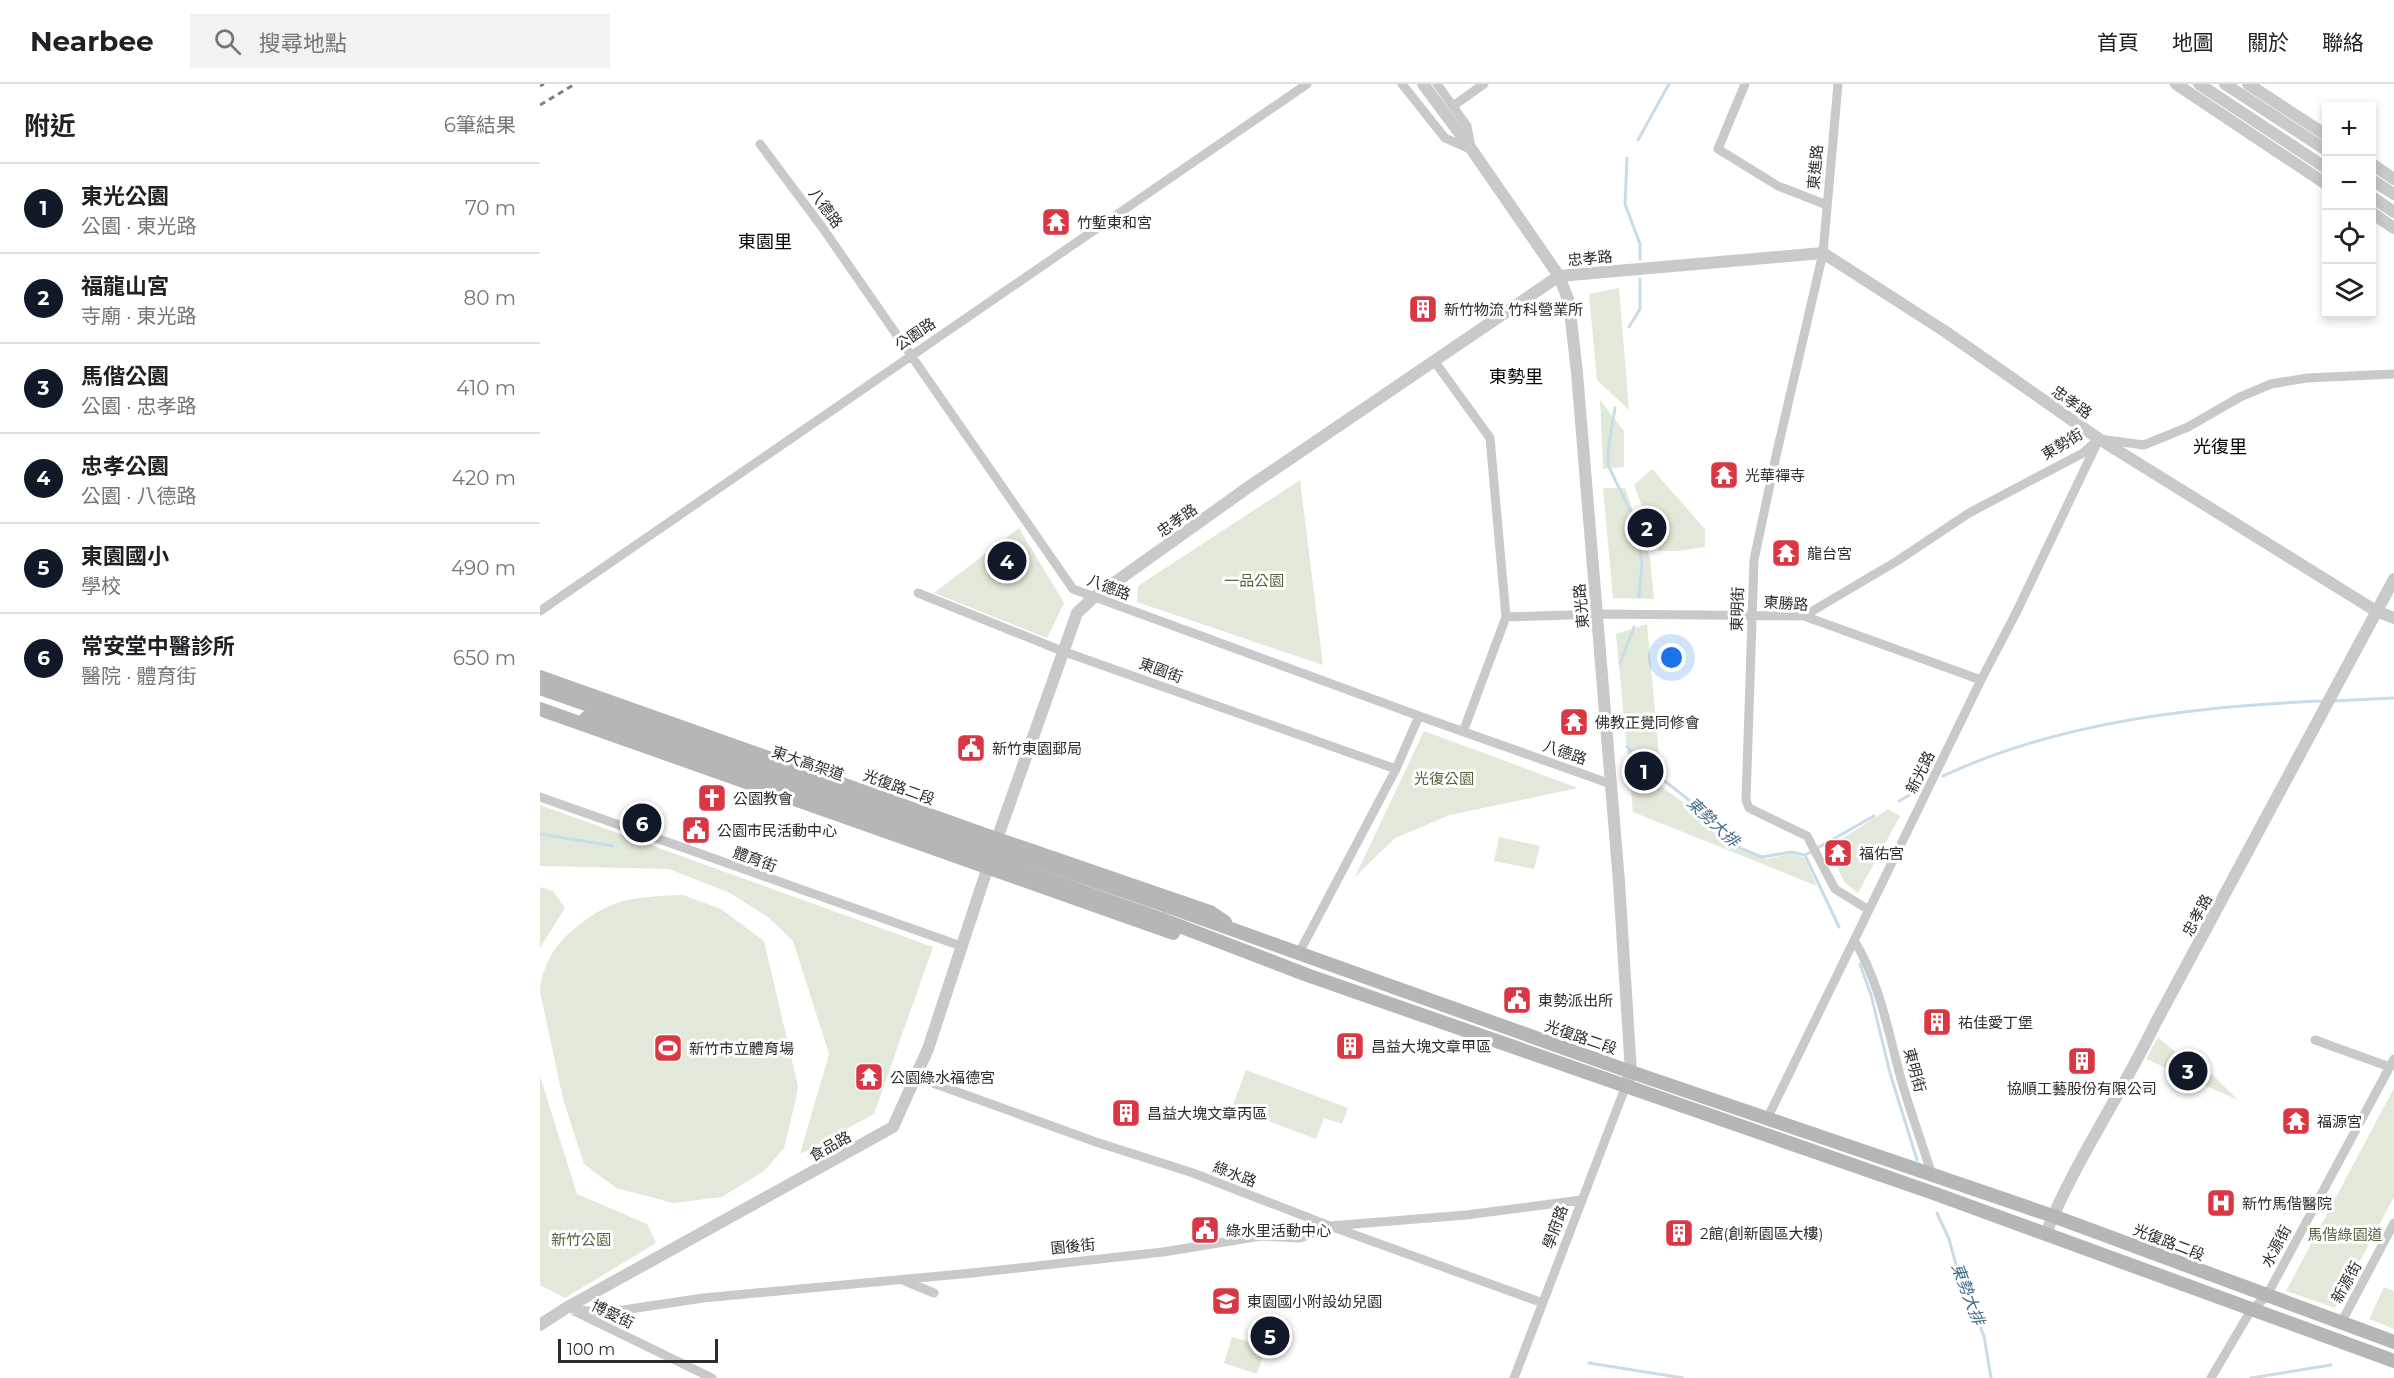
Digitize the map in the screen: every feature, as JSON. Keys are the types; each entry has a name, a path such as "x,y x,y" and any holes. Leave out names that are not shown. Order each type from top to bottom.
{"main road":[{"name":"光復路二段","path":"540,677 997,840 1210,912 1244,934"},
{"name":"東大高架道","path":"540,688 1167,906"},
{"path":"540,702 1161,919 1241,951 1625,1088 2046,1233 2251,1310 2394,1360"},
{"path":"540,709 1200,943 1241,951"},
{"path":"586,718 607,717 931,832 988,868"},
{"name":"光復路二段","path":"1167,906 1631,1072 2053,1216 2394,1342"}],"street":[{"name":"公園路","path":"540,611 1307,84"},
{"path":"1402,84 1445,138 1472,150"},
{"path":"1423,84 1472,150"},
{"name":"東光路","path":"1437,84 1467,126 1472,150 1559,276 1569,302 1577,373 1611,784 1631,1072 1625,1088"},
{"path":"1453,106 1484,84"},
{"path":"1745,84 1718,148 1778,186 1827,205"},
{"name":"東進路","path":"1823,253 1838,84"},
{"path":"2199,84 2322,165"},
{"path":"2225,84 2322,147"},
{"path":"2248,84 2322,132"},
{"path":"2184,86 2322,181"},
{"name":"八德路","path":"760,144 822,227 1074,589 1093,598 1611,784"},
{"path":"2376,167 2394,179"},
{"path":"2376,183 2394,194"},
{"path":"2376,200 2394,212"},
{"path":"2376,216 2394,228"},
{"name":"忠孝路","path":"988,868 1077,613 1093,598 1250,486 1559,276 1823,253 1946,332 2099,439 2376,610"},
{"name":"東明街","path":"1823,253 1754,560 1746,800 1749,808 1807,836 1835,889 1869,910"},
{"path":"1435,362 1490,438 1506,617 1463,732"},
{"name":"東勢街","path":"1804,616 1897,561 1969,513 2083,453 2099,439 2144,445 2188,428 2241,397 2271,384 2307,378 2394,374"},
{"name":"新光路","path":"1767,1119 2099,439"},
{"name":"忠孝路","path":"2046,1233 2056,1207 2134,1068 2155,1024 2394,579"},
{"name":"東園街","path":"918,593 1062,651 1396,769"},
{"path":"2376,610 2394,618"},
{"name":"東勝路","path":"1506,617 1597,614 1804,616 1981,680"},
{"path":"1299,953 1396,769 1419,716"},
{"name":"體育街","path":"540,797 962,946"},
{"name":"食品路","path":"540,1325 566,1308 893,1127 928,1049 988,868"},
{"name":"東明街","path":"1854,940 1865,957 1876,985 1900,1076 1932,1175"},
{"path":"2315,1040 2392,1063"},
{"name":"水源街","path":"2211,1378 2251,1310 2266,1296 2392,1063"},
{"name":"綠水路","path":"916,1077 1096,1142 1193,1173 1330,1226 1543,1303"},
{"name":"學府路","path":"1514,1378 1625,1088"},
{"name":"園後街","path":"566,1308 603,1313 703,1298 903,1280 1163,1252 1261,1236 1300,1238 1330,1226 1466,1215 1581,1200"},
{"name":"新源街","path":"2341,1323 2394,1223"},
{"path":"903,1280 934,1293"},
{"name":"博愛街","path":"566,1308 712,1378"}],"green space":[{"path":"1619,288 1629,410 1597,380 1589,294"},
{"path":"1600,400 1624,431 1624,467 1603,469"},
{"path":"1652,469 1705,529 1705,547 1659,551 1634,485"},
{"name":"一品公園","path":"1300,480 1323,665 1137,602 1138,586"},
{"path":"1603,488 1625,488 1650,558 1654,599 1613,598"},
{"path":"1019,528 1064,603 1047,638 934,593"},
{"path":"1647,624 1662,787 1717,827 1733,847 1765,859 1791,854 1804,857 1817,886 1633,812 1616,634"},
{"name":"光復公園","path":"1424,731 1578,788 1450,815 1395,838 1355,877"},
{"path":"540,805 933,947 874,1114 800,1154 829,1054 793,941 769,918 730,893 669,869 540,866"},
{"path":"1888,809 1900,816 1858,893 1845,883 1828,848"},
{"path":"1499,837 1540,846 1534,869 1494,861"},
{"path":"540,887 553,891 565,908 540,948"},
{"name":"新竹市立體育場","path":"683,895 721,909 764,941 798,1086 784,1148 764,1171 722,1197 673,1203 616,1188 584,1164 563,1099 540,986 554,950 569,934 592,916 607,907 631,899"},
{"path":"2158,1037 2193,1067 2197,1064 2209,1076 2212,1074 2238,1100 2146,1059"},
{"path":"1246,1070 1348,1108 1342,1124 1324,1118 1316,1139 1232,1107"},
{"name":"新竹公園","path":"540,1076 577,1194 647,1224 656,1243 565,1298 540,1285"},
{"name":"馬偕綠園道","path":"2394,1088 2394,1197 2335,1308 2286,1291"},
{"path":"2384,1287 2394,1291 2394,1329 2369,1319"},
{"path":"1232,1337 1266,1347 1257,1374 1224,1363"}],"waterway":[{"name":"東勢大排","path":"1638,140 1669,84"},
{"name":"東勢大排","path":"1627,158 1625,204 1640,244 1640,259"},
{"name":"東勢大排","path":"1629,327 1640,309 1640,279"},
{"name":"東勢大排","path":"1615,408 1608,450 1608,465 1637,525 1642,565 1639,597"},
{"name":"東勢大排","path":"1620,663 1634,627"},
{"path":"2333,701 2394,698"},
{"path":"1943,776 1987,757 2033,742 2129,720 2227,707 2323,701"},
{"name":"東勢大排","path":"1627,747 1656,774 1719,824 1737,847 1762,857 1791,852 1805,855 1839,927"},
{"path":"1899,801 1920,789"},
{"path":"1805,855 1874,816"},
{"path":"540,834 613,846"},
{"name":"東勢大排","path":"1860,964 1871,995 1890,1073 1917,1160"},
{"name":"東勢大排","path":"1937,1213 1949,1239 1961,1283 1984,1336 1991,1378"},
{"path":"1589,1363 1683,1378"},
{"path":"2251,1378 2331,1365"}],"railway":[{"path":"540,86 544,84"},
{"path":"540,105 575,84"}],"place":[{"name":"竹塹東和宮","path":"1056,222"},
{"name":"新竹物流 竹科營業所","path":"1423,309"},
{"name":"光華禪寺","path":"1724,475"},
{"name":"福龍山宮","path":"1647,528"},
{"name":"龍台宮","path":"1786,553"},
{"name":"忠孝公園","path":"1007,561"},
{"name":"佛教正覺同修會","path":"1574,722"},
{"name":"新竹東園郵局","path":"971,748"},
{"name":"東光公園","path":"1644,771"},
{"name":"公園教會","path":"712,798"},
{"name":"常安堂中醫診所","path":"642,823"},
{"name":"公園市民活動中心","path":"696,830"},
{"name":"福佑宮","path":"1838,853"},
{"name":"東勢派出所","path":"1517,1000"},
{"name":"祐佳愛丁堡","path":"1937,1022"},
{"name":"昌益大塊文章甲區","path":"1350,1046"},
{"name":"新竹市立體育場","path":"668,1048"},
{"name":"協順工藝股份有限公司","path":"2082,1061"},
{"name":"馬偕公園","path":"2188,1071"},
{"name":"公園綠水福德宮","path":"869,1077"},
{"name":"昌益大塊文章丙區","path":"1126,1113"},
{"name":"福源宮","path":"2296,1121"},
{"name":"新竹馬偕醫院","path":"2221,1203"},
{"name":"綠水里活動中心","path":"1205,1230"},
{"name":"2館(創新園區大樓)","path":"1679,1233"},
{"name":"東園國小附設幼兒園","path":"1226,1301"},
{"name":"東園國小","path":"1270,1336"}],"district":[{"name":"東園里","path":"765,242"},
{"name":"東勢里","path":"1516,377"},
{"name":"光復里","path":"2220,447"}]}
